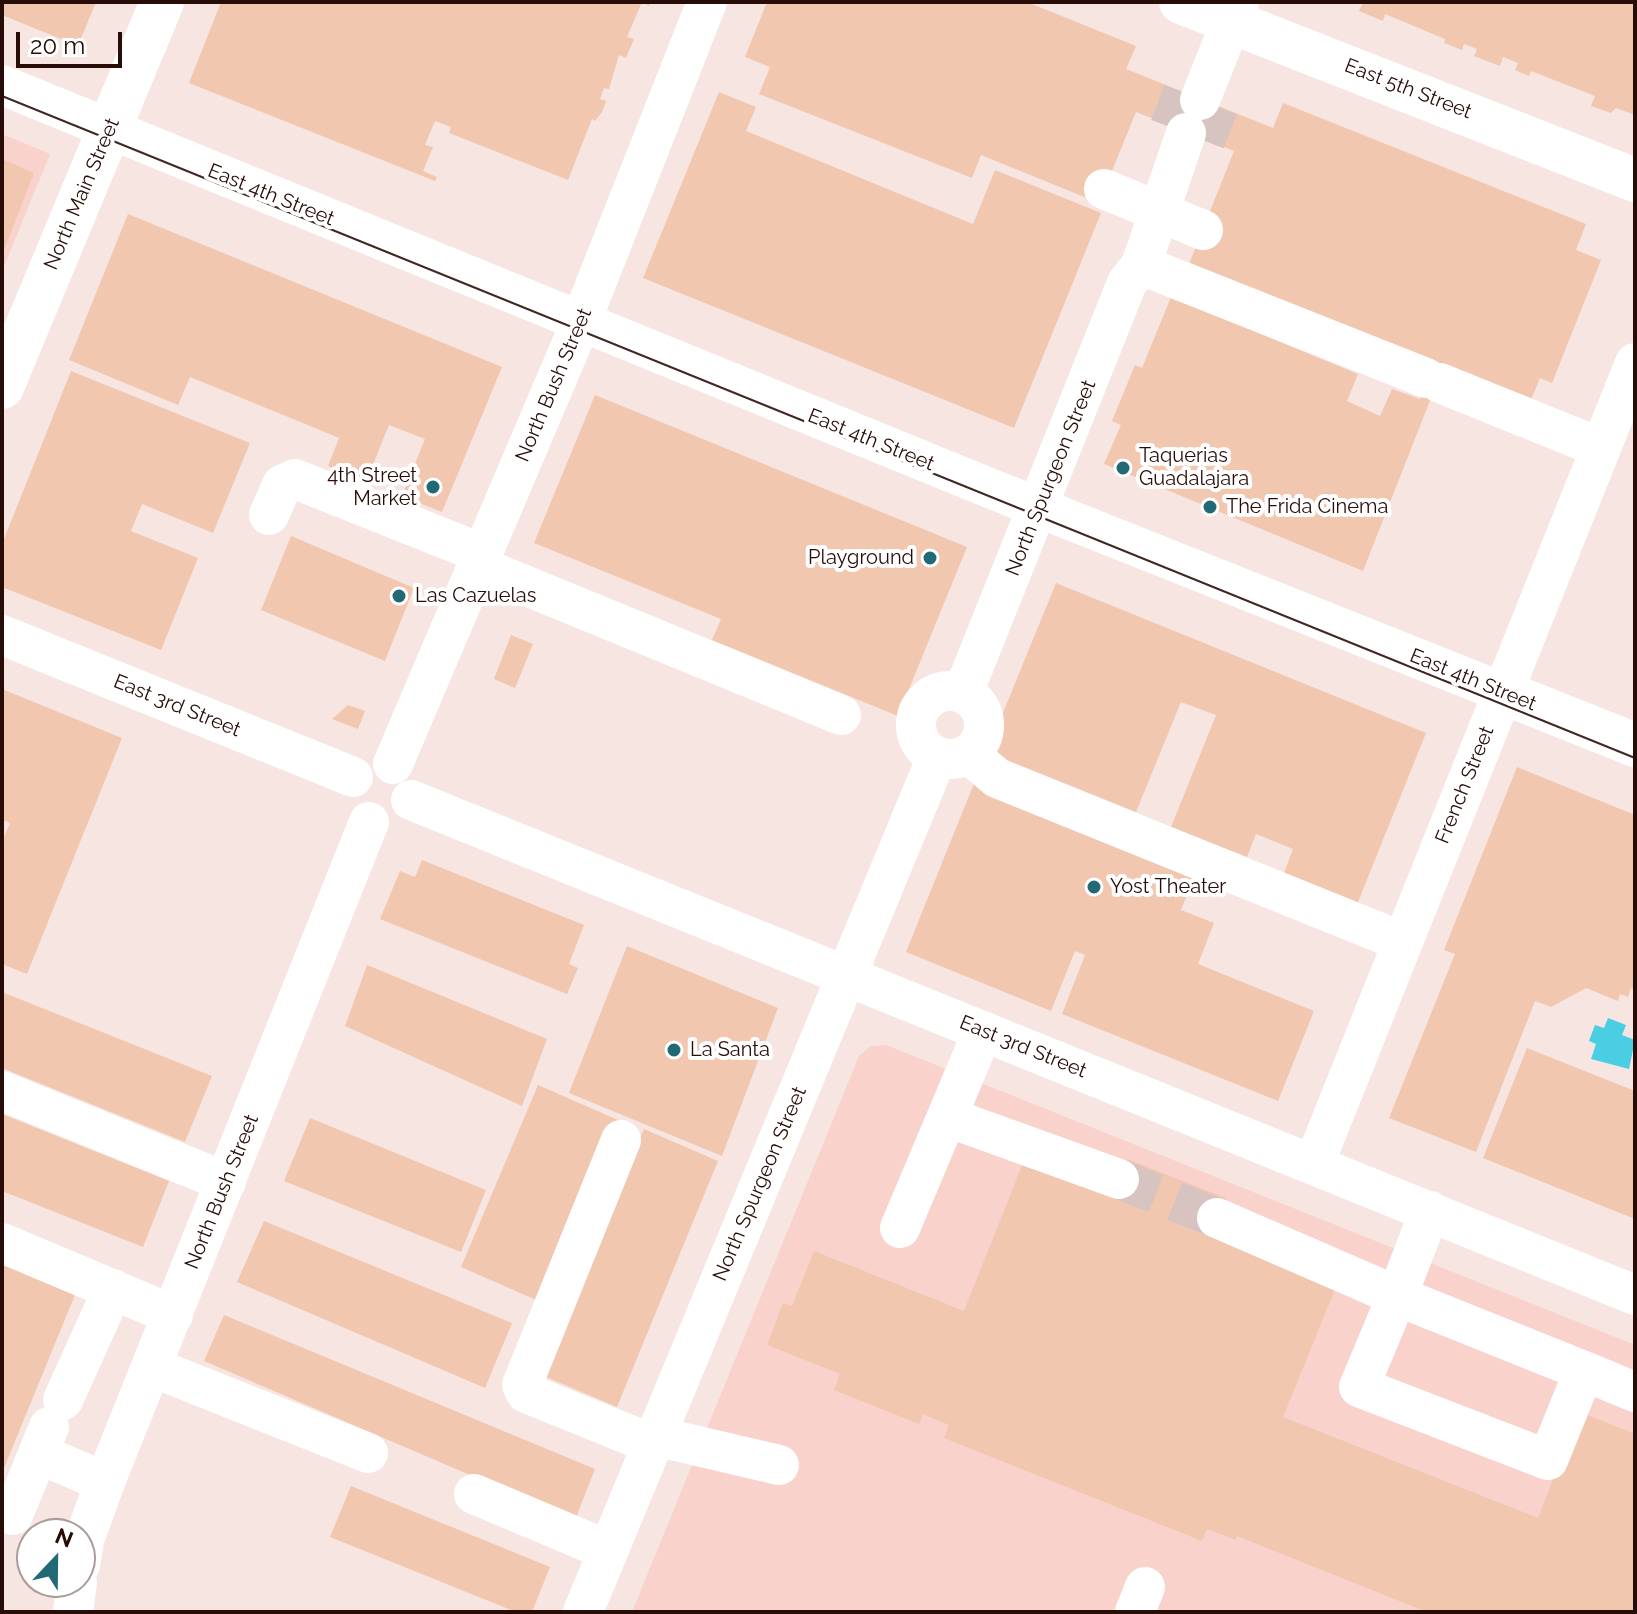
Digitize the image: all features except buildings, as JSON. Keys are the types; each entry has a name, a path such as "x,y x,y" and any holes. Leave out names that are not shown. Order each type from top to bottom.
{"main road":[{"name":"North Main Street","path":"6,363 162,2"},
{"name":"East 5th Street","path":"1181,2 1235,11 1635,180"},
{"name":"East 4th Street","path":"1502,692 1635,745"}],"street":[{"name":"North Bush Street","path":"393,764 582,321 707,2"},
{"name":"North Spurgeon Street","path":"583,1612 847,975 953,755 978,745 985,721 981,709 963,693 1127,283 1141,265 1235,11"},
{"name":"East 4th Street","path":"2,85 1502,692"},
{"path":"1104,189 1203,230"},
{"path":"1141,265 1601,448"},
{"name":"French Street","path":"1314,1164 1635,363"},
{"path":"269,515 282,485 295,479 841,715"},
{"name":"East 3rd Street","path":"2,635 353,777"},
{"path":"963,693 937,693 918,711 918,738 997,778 1403,942"},
{"path":"374,761 393,764 410,781 411,800 397,819 387,823 369,822 353,807 349,788 353,777 374,761"},
{"name":"East 3rd Street","path":"411,800 1635,1295"},
{"name":"North Bush Street","path":"92,1518 369,822"},
{"path":"900,1228 983,1031"},
{"path":"2,1091 226,1182"},
{"path":"947,1117 1119,1179"},
{"path":"621,1140 522,1385 526,1393 654,1440 779,1465"},
{"path":"1430,1211 1359,1387 1548,1460 1584,1371"},
{"path":"1217,1218 1397,1296 1635,1392"},
{"path":"2,1243 173,1315"},
{"path":"2,1510 13,1515 113,1289"},
{"path":"152,1367 368,1453"},
{"path":"50,1427 105,1482"},
{"path":"474,1494 607,1550"}],"shaded area":[{"path":"2,134 50,154 2,271"},
{"path":"886,1045 1635,1345 1635,1612 632,1612 859,1056 871,1046"}],"water":[{"path":"1608,1018 1626,1025 1622,1035 1635,1040 1629,1069 1591,1059 1596,1044 1589,1041 1595,1025 1604,1028"}],"tunnel":[{"path":"1170,127 1183,92"},
{"path":"1205,141 1218,107"},
{"path":"1119,1179 1217,1218"}],"tram line":[{"path":"2,96 1635,758"}],"place":[{"name":"Taquerias Guadalajara","path":"1123,468"},
{"name":"4th Street Market","path":"433,487"},
{"name":"The Frida Cinema","path":"1210,507"},
{"name":"Playground","path":"930,558"},
{"name":"Las Cazuelas","path":"399,596"},
{"name":"Yost Theater","path":"1094,887"},
{"name":"La Santa","path":"674,1050"}]}
